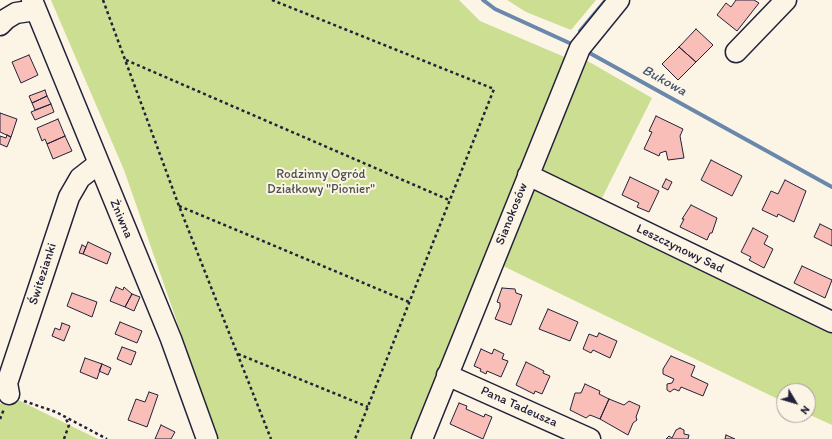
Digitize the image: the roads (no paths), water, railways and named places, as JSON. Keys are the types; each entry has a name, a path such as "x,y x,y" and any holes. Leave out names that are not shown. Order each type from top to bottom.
{"street":[{"path":"0,21 8,0"},
{"name":"Sianokosów","path":"422,439 580,48 619,0"},
{"path":"736,52 786,0"},
{"path":"0,25 16,13 34,5"},
{"name":"Żniwna","path":"34,5 171,339 207,439"},
{"name":"Świtezianki","path":"9,394 6,384 69,197 80,178 98,164"},
{"name":"Leszczynowy Sad","path":"528,175 832,322"},
{"name":"Pana Tadeusza","path":"447,375 590,439"}],"waterway":[{"name":"Bukowa","path":"483,0 495,9 576,46"},
{"path":"580,31 606,0"},
{"name":"Bukowa","path":"586,51 832,187"}],"park label":[{"name":"Rodzinny Ogród Działkowy \"Pionier\"","path":"321,182"}]}
